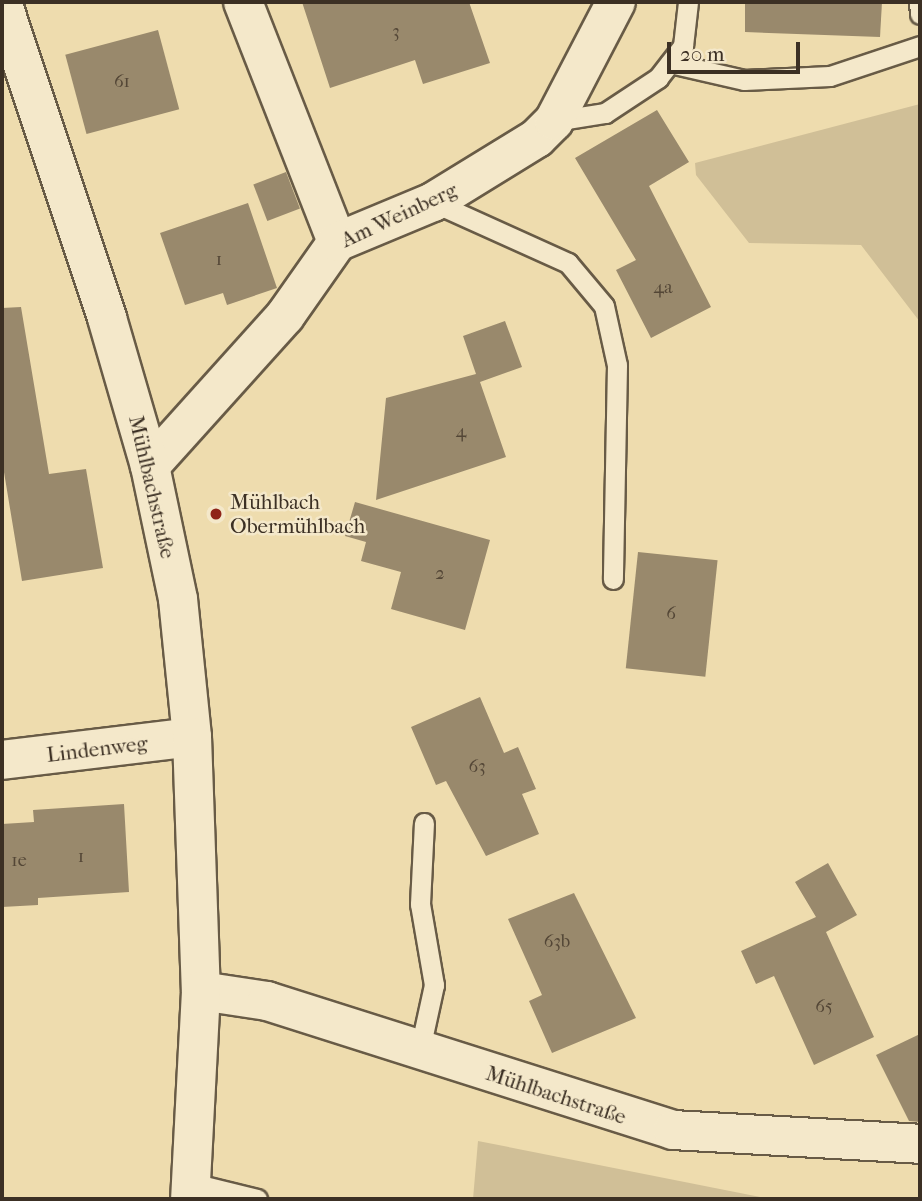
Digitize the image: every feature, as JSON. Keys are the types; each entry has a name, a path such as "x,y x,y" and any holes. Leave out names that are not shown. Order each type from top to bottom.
{"street":[{"name":"Mühlbachstraße","path":"2,2 150,466 178,599 192,737 201,991 191,1191"},
{"path":"243,2 338,242"},
{"name":"Am Weinberg","path":"150,466 285,316 338,242 433,202 513,158 554,121 616,2"},
{"name":"Lindenweg","path":"2,760 192,737"},
{"name":"Mühlbachstraße","path":"201,991 267,1001 420,1049 611,1115 673,1130 920,1144"}],"lane":[{"path":"554,121 605,113 670,63 683,46 688,2"},
{"path":"919,2 920,14"},
{"path":"670,63 744,80 830,76 920,46"},
{"path":"433,202 568,263 604,306 617,365 613,579"},
{"path":"420,1049 434,985 421,904 424,823"},
{"path":"191,1191 257,1199"}],"shaded area":[{"path":"920,104 920,322 861,245 749,243 696,175 695,163"},
{"path":"478,1141 770,1199 473,1199"}],"building":[{"path":"302,2 469,2 490,63 423,84 415,60 330,88"},
{"path":"745,2 882,2 880,37 745,32"},
{"path":"158,30 179,109 86,134 65,55"},
{"path":"657,110 689,162 649,186 711,307 651,338 616,270 636,260 575,158"},
{"path":"286,172 300,208 267,221 253,185"},
{"path":"248,203 277,288 227,305 223,293 185,305 160,233"},
{"path":"21,307 49,474 86,469 103,568 22,581 2,460 2,308"},
{"path":"505,321 522,367 480,382 506,457 376,500 386,398 476,374 463,336"},
{"path":"355,502 490,540 465,630 391,609 401,572 361,561 366,542 345,536"},
{"path":"638,552 718,560 705,677 626,668"},
{"path":"480,697 504,753 518,747 536,789 522,794 539,834 486,856 446,781 436,785 411,727"},
{"path":"124,804 129,892 38,898 38,905 2,907 2,824 34,822 33,810"},
{"path":"828,863 857,915 826,932 874,1037 814,1065 774,976 756,984 741,951 816,917 795,882"},
{"path":"574,893 636,1018 552,1053 529,1001 542,995 508,919"},
{"path":"920,1034 920,1122 909,1121 876,1055"}],"place":[{"name":"Mühlbach Obermühlbach","path":"216,514"}]}
